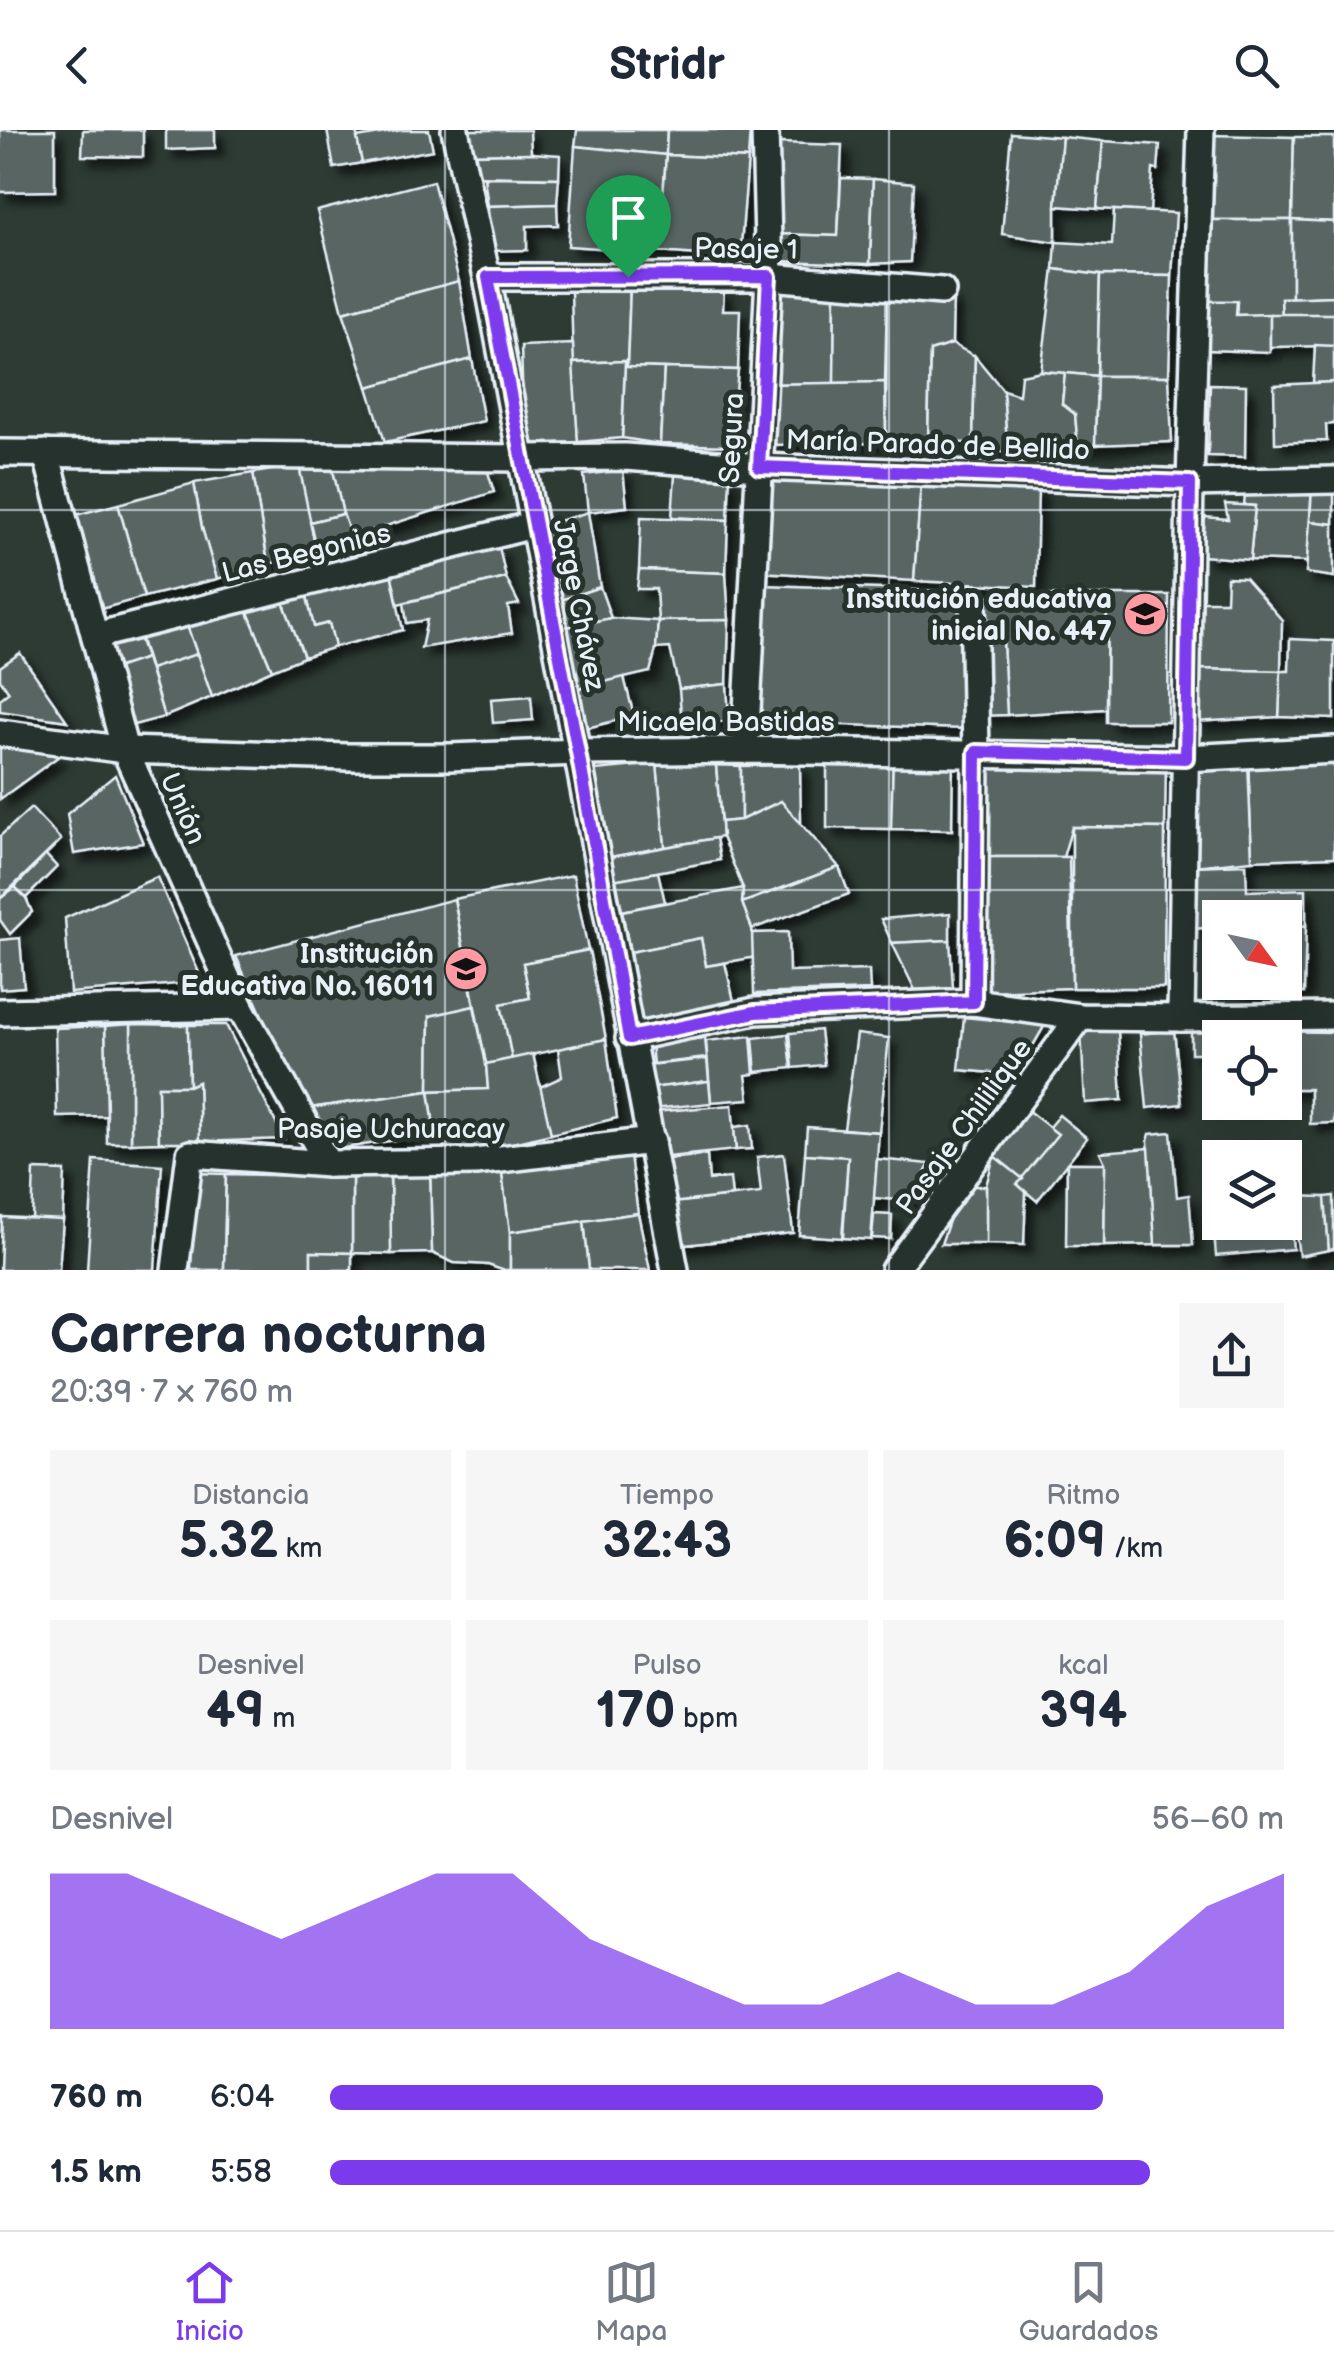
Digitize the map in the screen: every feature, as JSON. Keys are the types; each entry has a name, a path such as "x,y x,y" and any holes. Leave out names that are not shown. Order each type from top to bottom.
{"street":[{"name":"Jorge Chávez","path":"456,130 488,277 675,1270"},
{"name":"Segura","path":"746,750 769,276 765,130"},
{"path":"1181,1018 1190,483 1201,130"},
{"name":"Pasaje 1","path":"488,277 769,276 942,291"},
{"name":"María Parado de Bellido","path":"0,452 625,456 759,467 1190,483 1334,480"},
{"name":"Unión","path":"46,453 125,750 240,1007 328,1164"},
{"name":"Las Begonias","path":"94,636 533,526"},
{"path":"974,598 974,1002"},
{"name":"Micaela Bastidas","path":"0,734 125,750 348,757 746,750 1186,758 1334,750"},
{"path":"629,1038 755,1012 974,1002 1080,1016 1334,1016"},
{"path":"0,1012 240,1007"},
{"name":"Pasaje Chililique","path":"894,1270 1080,1016"},
{"name":"Pasaje Uchuracay","path":"175,1270 190,1154 328,1164 475,1162 652,1141"}],"building":[{"path":"0,130 55,130 55,191 0,192"},
{"path":"83,130 143,130 143,157 82,156"},
{"path":"166,130 215,130 215,148 166,150"},
{"path":"327,130 356,130 362,163 334,168"},
{"path":"429,130 433,150 362,163 357,138"},
{"path":"470,130 530,130 531,153 470,154"},
{"path":"577,130 667,130 666,155 575,146"},
{"path":"667,130 750,130 748,159 666,155"},
{"path":"1011,133 1062,137 1056,242 1002,234"},
{"path":"1212,135 1294,137 1292,220 1207,220"},
{"path":"1062,137 1103,141 1097,209 1056,206"},
{"path":"1294,137 1334,137 1334,222 1292,220"},
{"path":"1103,141 1160,145 1158,170 1153,169 1150,212 1097,209"},
{"path":"778,143 842,145 838,236 775,234"},
{"path":"575,146 666,155 659,252 568,246"},
{"path":"470,154 560,155 559,178 471,176"},
{"path":"666,155 748,159 740,258 659,252"},
{"path":"484,177 559,178 557,204 488,206"},
{"path":"841,178 873,179 870,264 776,261 775,234 838,236"},
{"path":"873,179 914,183 910,262 870,264"},
{"path":"433,181 459,281 343,312 317,211"},
{"path":"557,204 558,225 527,226 527,250 489,251 488,206"},
{"path":"1114,210 1176,213 1172,276 1100,275 1054,269 1056,242 1112,245"},
{"path":"1207,220 1292,220 1292,298 1281,298 1282,315 1236,315 1237,301 1206,301"},
{"path":"1292,220 1334,222 1334,296 1292,298"},
{"path":"1054,269 1100,275 1097,376 1041,371"},
{"path":"1100,275 1172,276 1169,376 1097,376"},
{"path":"459,281 472,359 368,387 343,312"},
{"path":"630,287 627,367 625,361 573,363 571,291"},
{"path":"630,287 724,290 723,310 740,310 738,370 627,367"},
{"path":"775,289 835,292 834,383 769,384"},
{"path":"835,292 887,295 885,382 834,383"},
{"path":"887,295 953,296 952,344 930,351 928,442 886,443"},
{"path":"1334,296 1334,314 1282,315 1281,298"},
{"path":"1206,301 1237,301 1236,315 1270,314 1270,352 1204,350"},
{"path":"1270,314 1334,314 1334,346 1270,347"},
{"path":"573,344 578,442 524,444 521,346"},
{"path":"952,344 975,356 973,443 928,442 930,351"},
{"path":"1315,345 1334,346 1334,382 1313,383"},
{"path":"975,356 1003,390 1008,454 973,443"},
{"path":"472,359 484,421 385,442 368,387"},
{"path":"625,361 627,367 664,368 660,444 622,438"},
{"path":"625,361 622,438 578,442 573,363"},
{"path":"664,368 738,370 731,446 660,444"},
{"path":"1041,371 1065,373 1062,404 1075,414 1078,448 1008,454 1003,390 1019,395 1021,375"},
{"path":"1065,373 1097,376 1095,445 1078,448 1075,414 1062,404"},
{"path":"1097,376 1169,376 1172,442 1095,445"},
{"path":"885,382 886,443 770,445 769,384"},
{"path":"1334,382 1334,424 1326,425 1327,441 1275,443 1274,385"},
{"path":"1210,384 1246,385 1245,457 1208,456"},
{"path":"331,462 487,469 494,492 351,537"},
{"path":"331,462 343,514 310,522 299,466"},
{"path":"299,466 317,553 268,564 253,473"},
{"path":"623,470 627,507 588,512 584,475"},
{"path":"253,473 268,564 217,579 194,483"},
{"path":"766,473 921,483 914,581 759,572"},
{"path":"675,475 730,477 728,520 672,517"},
{"path":"194,483 217,579 144,597 118,504"},
{"path":"921,483 1038,487 1036,587 914,581"},
{"path":"1246,483 1312,487 1307,562 1250,560 1255,506 1244,505"},
{"path":"1334,485 1334,524 1310,521 1312,487"},
{"path":"118,504 144,597 94,611 68,517"},
{"path":"1225,504 1255,506 1250,560 1202,556 1205,517 1228,519"},
{"path":"588,512 600,587 558,601 538,527"},
{"path":"343,514 351,537 317,553 310,522"},
{"path":"641,517 728,520 726,573 639,570"},
{"path":"1310,521 1334,524 1334,577 1306,573"},
{"path":"499,547 506,578 398,604 391,573"},
{"path":"639,570 726,573 729,620 658,621 656,589 637,589"},
{"path":"391,573 403,630 335,647 329,623 314,627 306,593"},
{"path":"1227,577 1245,578 1282,620 1281,671 1195,669 1197,601 1226,601"},
{"path":"506,578 519,604 508,606 512,633 421,648 427,620 407,623 404,603"},
{"path":"762,585 969,592 964,729 756,722"},
{"path":"600,587 611,618 562,628 558,601"},
{"path":"306,593 314,627 329,623 335,647 304,657 281,596"},
{"path":"1107,595 1106,709 1007,715 1002,625 977,626 977,596"},
{"path":"1107,595 1169,595 1168,722 1106,722"},
{"path":"281,596 304,657 272,670 244,603"},
{"path":"244,603 272,670 212,697 185,620"},
{"path":"611,618 658,621 650,672 577,689 562,628"},
{"path":"185,620 197,654 150,669 139,633"},
{"path":"729,620 727,684 679,689 670,648 656,649 658,621"},
{"path":"1002,625 1007,715 982,716 977,626"},
{"path":"137,631 146,658 116,668 111,638"},
{"path":"1290,639 1334,641 1334,719 1279,717 1281,671 1289,671"},
{"path":"20,653 67,721 0,711 0,699 9,692 0,679 0,667"},
{"path":"197,654 212,697 164,717 150,669"},
{"path":"146,658 164,717 134,725 116,668"},
{"path":"1195,669 1281,671 1279,717 1195,722"},
{"path":"624,677 634,716 587,728 577,689"},
{"path":"727,684 729,721 682,725 679,689"},
{"path":"531,696 533,720 493,723 491,699"},
{"path":"0,746 59,756 0,799"},
{"path":"1334,756 1334,857 1252,860 1248,760"},
{"path":"827,757 893,757 891,829 827,828"},
{"path":"893,757 953,758 952,830 891,829"},
{"path":"1192,759 1248,760 1252,860 1194,866"},
{"path":"986,762 1166,762 1165,828 1072,827 1063,857 985,857"},
{"path":"657,764 716,765 722,837 665,847"},
{"path":"657,764 665,847 605,858 595,770"},
{"path":"716,765 741,766 741,820 721,822"},
{"path":"800,765 801,824 781,801 741,820 741,766"},
{"path":"115,775 143,843 74,854 67,814"},
{"path":"781,801 839,867 742,903 743,888 722,837 721,822 741,820"},
{"path":"31,808 61,840 0,899 0,836"},
{"path":"1072,827 1165,828 1164,988 1072,988"},
{"path":"716,838 720,860 609,881 605,858"},
{"path":"46,855 57,867 26,898 15,887"},
{"path":"985,857 1069,857 1072,988 985,991"},
{"path":"1246,864 1247,891 1306,889 1306,926 1302,926 1302,900 1202,900 1202,928 1195,929 1194,866"},
{"path":"839,867 849,894 752,929 742,903"},
{"path":"658,872 665,902 622,911 607,881"},
{"path":"573,875 588,950 523,963 530,998 501,1004 512,1059 486,1064 454,899"},
{"path":"157,877 203,982 70,993 65,918"},
{"path":"15,887 32,912 10,934 0,920 0,899"},
{"path":"743,888 742,903 752,929 756,957 706,966 701,938 630,952 622,911"},
{"path":"454,899 474,1006 430,1016 429,1091 303,1109 236,956"},
{"path":"950,913 950,940 892,943 881,919"},
{"path":"1302,926 1306,926 1302,993"},
{"path":"788,932 789,972 869,970 870,990 754,994 752,933"},
{"path":"20,938 24,987 0,989 0,940"},
{"path":"701,938 706,966 725,963 734,1001 640,1023 630,952"},
{"path":"950,940 953,988 915,990 892,943"},
{"path":"589,950 606,1039 512,1059 501,1004 530,998 523,963"},
{"path":"474,1006 488,1089 429,1091 430,1016"},
{"path":"964,1017 1045,1025 1016,1075 959,1070"},
{"path":"131,1024 188,1025 189,1086 158,1086 159,1142 131,1143"},
{"path":"131,1024 131,1143 107,1143 105,1026"},
{"path":"188,1025 226,1025 284,1139 200,1142 198,1082 189,1086"},
{"path":"105,1026 107,1116 57,1117 55,1028"},
{"path":"1118,1029 1122,1100 1085,1103 1081,1031"},
{"path":"820,1030 824,1065 793,1068 790,1033"},
{"path":"1174,1030 1182,1104 1147,1108 1140,1034"},
{"path":"1191,1030 1202,1030 1202,1053 1191,1053"},
{"path":"1302,1032 1334,1032 1334,1123 1310,1124 1310,1089 1302,1089"},
{"path":"788,1034 792,1068 756,1072 753,1038"},
{"path":"857,1034 889,1038 879,1132 844,1129"},
{"path":"751,1036 754,1074 746,1075 749,1099 711,1102 706,1041"},
{"path":"705,1038 707,1058 653,1064 651,1044"},
{"path":"606,1039 617,1118 551,1134 540,1087 562,1077 558,1049"},
{"path":"533,1054 551,1134 452,1157 435,1134 429,1091 488,1089 486,1064"},
{"path":"707,1059 709,1081 651,1088 649,1065"},
{"path":"709,1081 711,1103 653,1109 651,1088"},
{"path":"198,1082 200,1142 159,1142 158,1086 189,1086"},
{"path":"429,1091 435,1134 331,1150 303,1109"},
{"path":"732,1105 736,1150 658,1158 654,1112"},
{"path":"1022,1106 1058,1134 1023,1179 988,1151"},
{"path":"1059,1115 1087,1138 1037,1201 1017,1184 1058,1134 1049,1127"},
{"path":"750,1125 752,1149 736,1150 734,1127"},
{"path":"807,1127 879,1132 871,1240 843,1238 848,1157 805,1154"},
{"path":"1171,1132 1177,1197 1189,1195 1193,1245 1155,1245 1148,1141 1150,1134"},
{"path":"1149,1148 1155,1245 1104,1246 1105,1163 1100,1152"},
{"path":"629,1149 638,1213 510,1232 501,1168"},
{"path":"784,1154 793,1233 676,1246 672,1203 761,1193 757,1157"},
{"path":"805,1154 848,1157 842,1238 799,1235"},
{"path":"707,1155 709,1180 730,1178 732,1196 671,1203 667,1159"},
{"path":"994,1156 1023,1179 1017,1184 1026,1192 1024,1245 986,1244 986,1186"},
{"path":"877,1159 930,1164 909,1201 874,1198"},
{"path":"94,1160 162,1165 155,1270 87,1270"},
{"path":"1067,1163 1105,1163 1104,1246 1066,1246"},
{"path":"501,1168 510,1232 510,1270 454,1263 432,1253 430,1169"},
{"path":"430,1169 432,1253 391,1254 390,1170"},
{"path":"34,1170 65,1171 63,1220 32,1220"},
{"path":"390,1170 391,1254 352,1253 352,1177"},
{"path":"194,1173 226,1174 224,1270 191,1270"},
{"path":"226,1174 352,1177 352,1253 311,1252 311,1270 224,1270"},
{"path":"961,1186 986,1186 986,1244 941,1244"},
{"path":"1302,1196 1325,1197 1329,1250 1299,1256"},
{"path":"1334,1196 1334,1249 1329,1250 1325,1197"},
{"path":"638,1213 650,1270 589,1270 584,1221"},
{"path":"874,1214 892,1215 891,1239 872,1238"},
{"path":"2,1217 63,1220 59,1270 0,1270"},
{"path":"584,1221 589,1270 510,1270 510,1232"},
{"path":"1215,1240 1292,1240 1293,1249 1216,1256"},
{"path":"311,1252 352,1253 352,1270 311,1270"}],"place":[{"name":"Institución educativa inicial No. 447","path":"1145,614"},
{"name":"Institución Educativa No. 16011","path":"466,969"}],"route":[{"path":"769,276 759,467 1190,483 1186,758 976,752 974,1002 755,1012 629,1038 488,277 628,277 769,276"}]}
